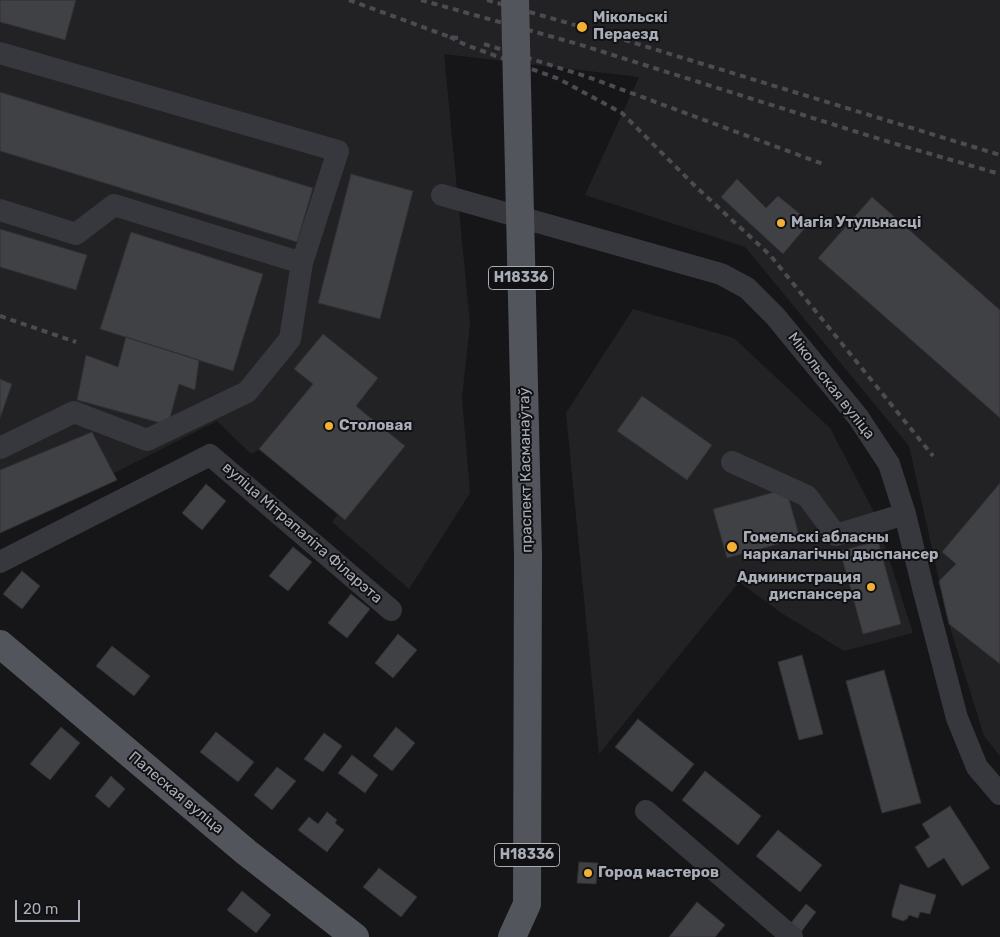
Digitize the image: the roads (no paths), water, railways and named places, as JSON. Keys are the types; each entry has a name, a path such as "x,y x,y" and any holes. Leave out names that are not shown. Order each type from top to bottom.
{"main road":[{"name":"праспект Касманаўтаў","path":"508,935 527,904 528,556 515,0"},
{"name":"Палеская вуліца","path":"0,644 246,852 355,937"}],"street":[{"path":"0,53 338,151 302,263 290,339 247,392 147,440 74,412 0,448"},
{"name":"Мікольская вуліца","path":"442,195 720,274 747,288 775,316 858,417 889,464 905,514 957,718 977,767 1000,794"},
{"path":"0,210 76,234 114,206 302,263"},
{"name":"вуліца Мітрапаліта Філарэта","path":"0,562 210,455 391,610"},
{"path":"732,462 808,496 836,535 905,514"},
{"path":"646,811 792,937"}],"railway":[{"path":"349,0 450,37 458,38"},
{"path":"421,0 578,44 889,142 1000,174"},
{"path":"487,0 582,27 1000,155"},
{"path":"450,37 466,45 559,79 622,113 695,186 770,255 933,456"},
{"path":"484,44 588,77 823,164"},
{"path":"0,316 76,342"}],"place":[{"name":"Мікольскі Пераезд","path":"582,27"},
{"name":"Магія Утульнасці","path":"781,223"},
{"name":"Столовая","path":"329,426"},
{"name":"Гомельскі абласны наркалагічны дыспансер","path":"732,547"},
{"name":"Администрация диспансера","path":"871,587"},
{"name":"Город мастеров","path":"588,873"}]}
